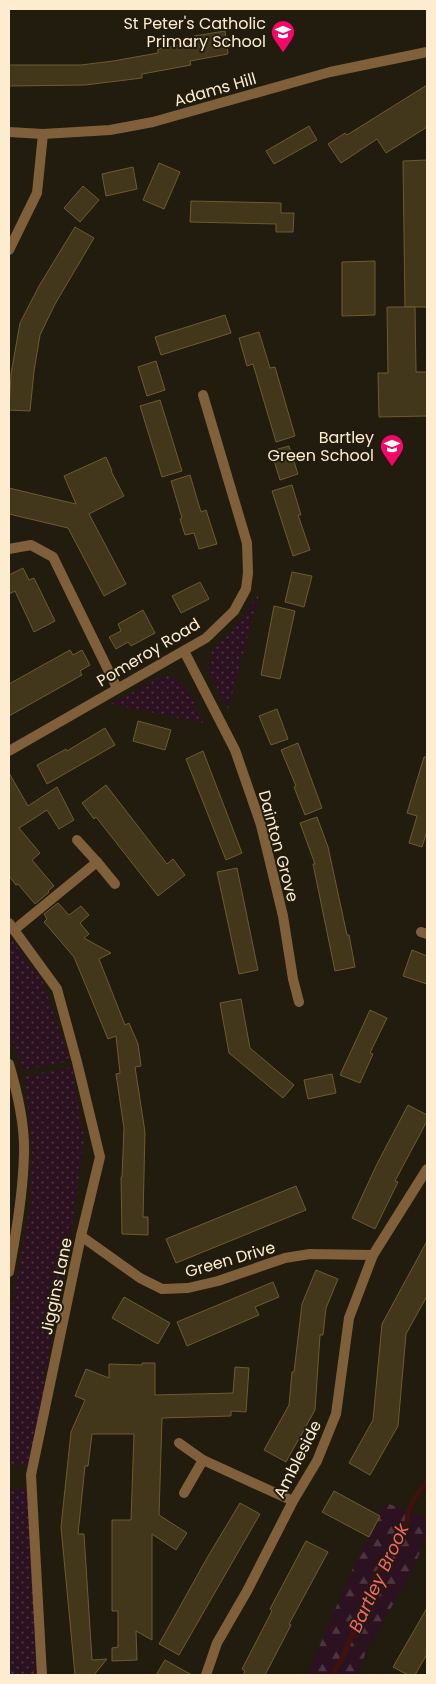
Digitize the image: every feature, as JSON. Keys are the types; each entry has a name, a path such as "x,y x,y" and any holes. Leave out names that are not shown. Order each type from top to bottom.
{"street":[{"name":"Adams Hill","path":"9,132 43,134 110,130 154,122 330,72 427,52"},
{"path":"9,250 37,193 43,134"},
{"name":"Pomeroy Road","path":"9,751 206,638 234,611 246,589 248,573 247,543 203,395"},
{"path":"9,549 31,545 53,557 117,688"},
{"name":"Dainton Grove","path":"184,651 235,750 262,825 283,916 299,1002"},
{"path":"77,840 116,884"},
{"path":"12,926 97,862"},
{"name":"Jiggins Lane","path":"12,926 57,989 100,1157 81,1236 31,1475 42,1675"},
{"path":"9,1064 20,1113 24,1153 17,1226 9,1272"},
{"name":"Ambleside","path":"206,1675 217,1643 247,1591 293,1501 317,1461 336,1414 349,1318 373,1255 427,1169"},
{"name":"Green Drive","path":"81,1236 140,1278 162,1289 188,1288 218,1281 285,1258 310,1254 373,1255"},
{"path":"178,1443 203,1460 293,1501"},
{"path":"184,1493 203,1460"}],"green space":[{"path":"260,591 228,709 208,671 212,650 230,633 252,605"},
{"path":"164,675 176,678 188,689 203,723 111,704"},
{"path":"9,936 42,980 70,1061 23,1070 9,1033"},
{"path":"72,1067 84,1138 73,1219 30,1464 9,1465 9,1323 30,1205 32,1154 25,1076"},
{"path":"31,1488 36,1675 9,1675 9,1489"},
{"path":"386,1503 427,1518 427,1533 414,1567 365,1654 358,1675 307,1675 353,1568"}],"building":[{"path":"225,31 228,54 190,61 191,65 142,74 142,78 85,85 9,86 9,65 81,65 113,61 158,53 158,49 195,42 194,36"},
{"path":"427,85 427,127 386,153 377,139 341,163 328,144 345,133 347,135"},
{"path":"309,126 317,140 274,164 266,151"},
{"path":"427,160 427,307 405,307 403,161"},
{"path":"159,163 180,172 164,209 143,200"},
{"path":"133,167 137,189 106,196 102,174"},
{"path":"83,186 99,200 80,222 64,208"},
{"path":"191,201 281,203 281,213 294,213 293,232 276,232 276,224 190,222"},
{"path":"75,227 94,238 55,304 40,335 30,411 9,410 11,374 20,323 39,286"},
{"path":"375,261 375,315 342,316 342,262"},
{"path":"387,307 415,307 416,372 427,372 427,416 379,417 378,373 388,373"},
{"path":"225,315 231,333 161,355 155,337"},
{"path":"259,332 270,368 275,367 295,436 276,442 253,364 247,366 239,338"},
{"path":"156,361 165,390 147,396 138,367"},
{"path":"160,400 182,471 162,477 140,406"},
{"path":"289,446 298,474 280,480 271,451"},
{"path":"106,457 124,496 89,514 126,584 104,596 68,528 9,514 9,488 76,504 64,476"},
{"path":"190,475 201,512 206,510 217,544 199,549 194,533 185,535 171,481"},
{"path":"292,485 301,515 298,515 310,550 293,556 272,491"},
{"path":"23,568 29,580 34,578 55,621 34,632 15,591 9,594 9,575"},
{"path":"292,572 312,576 304,607 285,602"},
{"path":"200,582 209,599 181,613 172,596"},
{"path":"274,606 295,611 280,679 261,675"},
{"path":"143,610 155,633 131,646 128,642 116,649 109,637 121,631 118,624"},
{"path":"70,650 73,655 82,650 90,665 80,671 82,675 9,716 9,684"},
{"path":"277,709 288,739 271,745 259,716"},
{"path":"138,721 171,730 165,750 133,741"},
{"path":"105,728 115,745 47,784 37,765 66,749 67,751"},
{"path":"298,743 322,808 305,815 294,787 296,786 281,750"},
{"path":"203,751 242,853 226,860 186,759"},
{"path":"424,757 427,757 427,831 422,847 409,843 417,816 407,813"},
{"path":"9,773 28,806 57,787 74,820 59,829 47,810 19,828 40,853 32,860 54,886 35,904 9,876"},
{"path":"106,785 167,864 173,859 185,875 158,896 96,817 94,819 82,803"},
{"path":"317,817 328,847 355,967 335,971 313,864 315,864 300,823"},
{"path":"237,868 258,970 239,974 217,872"},
{"path":"58,903 69,915 81,906 89,915 80,923 89,934 84,938 111,953 99,959 125,1025 129,1023 138,1044 141,1066 135,1067 145,1132 143,1217 148,1217 148,1235 122,1234 121,1177 124,1128 116,1074 120,1073 116,1036 108,1039 74,957 44,922 47,919 44,914"},
{"path":"412,950 427,956 427,984 403,976"},
{"path":"241,999 250,1048 294,1085 283,1098 229,1053 220,1003"},
{"path":"370,1010 387,1018 370,1053 373,1054 360,1083 340,1075"},
{"path":"332,1074 336,1093 308,1099 304,1080"},
{"path":"408,1105 427,1115 427,1121 395,1181 398,1182 375,1229 352,1218 377,1164"},
{"path":"296,1186 306,1210 176,1263 166,1239"},
{"path":"427,1241 427,1296 406,1334 398,1426 370,1475 349,1463 373,1420 382,1324"},
{"path":"316,1270 338,1279 326,1308 323,1335 320,1335 315,1410 286,1462 264,1450 289,1405 302,1304"},
{"path":"273,1282 279,1297 255,1307 259,1315 187,1346 177,1322"},
{"path":"124,1297 170,1323 158,1344 112,1318"},
{"path":"142,1363 155,1363 155,1395 233,1393 235,1367 249,1368 246,1412 231,1411 231,1416 162,1418 159,1515 187,1533 176,1550 152,1534 152,1640 136,1631 137,1660 112,1661 112,1648 118,1647 118,1611 112,1611 112,1520 131,1520 134,1434 92,1434 88,1466 85,1466 78,1534 84,1534 92,1660 107,1659 94,1675 75,1675 61,1527 71,1432 85,1400 75,1396 86,1369 109,1378 109,1364 142,1365"},
{"path":"334,1491 380,1516 369,1537 322,1512"},
{"path":"240,1503 260,1514 179,1655 159,1644"},
{"path":"306,1541 328,1552 289,1624 291,1625 265,1675 243,1675 245,1671 242,1669 272,1611 270,1609"},
{"path":"427,1608 427,1654 415,1675 408,1675 393,1667"},
{"path":"165,1660 192,1675 156,1675"}],"waterway":[{"name":"Bartley Brook","path":"332,1675 343,1657 376,1576 407,1523 408,1512 415,1497 427,1482"}],"place":[{"name":"St Peter's Catholic Primary School","path":"283,53"},
{"name":"Bartley Green School","path":"392,467"}]}
